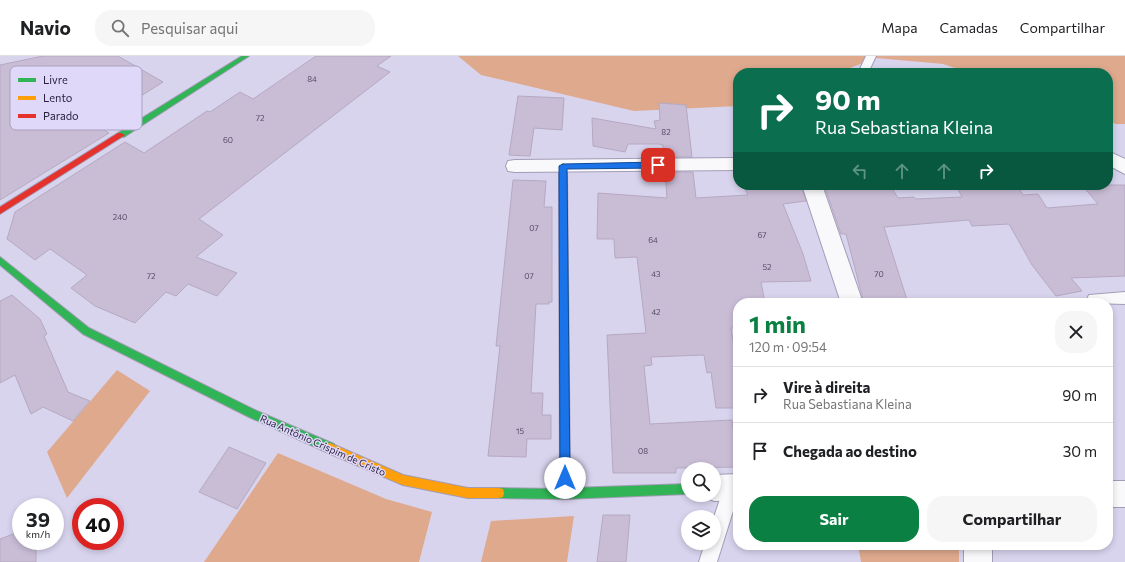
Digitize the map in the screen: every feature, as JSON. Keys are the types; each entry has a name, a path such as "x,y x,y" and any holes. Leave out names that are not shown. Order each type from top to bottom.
{"street":[{"path":"142,122 246,56"},
{"path":"0,211 129,130"},
{"path":"1113,160 1125,167"},
{"path":"515,166 733,164"},
{"path":"563,166 565,494"},
{"path":"814,190 850,298"},
{"name":"Rua Antônio Crispim de Cristo","path":"0,260 86,331 253,414 403,480 468,493 565,494 681,489"},
{"path":"1113,494 1125,494"},
{"path":"978,550 978,562"}],"lane":[{"path":"865,68 871,56"},
{"path":"1113,298 1125,298"},
{"path":"708,562 728,487"}],"shaded area":[{"path":"458,56 1125,56 1125,124 1113,123 1113,68 955,68 943,64 876,58 850,68 733,68 733,106 634,111 481,75"},
{"path":"117,370 150,391 67,498 47,452"},
{"path":"278,453 386,499 432,512 419,562 204,562"},
{"path":"574,516 567,562 481,562 491,521"},
{"path":"859,550 959,550 959,562 861,562"}],"building":[{"path":"43,56 118,56 135,66 10,66 10,130 104,130 109,133 0,200 0,65"},
{"path":"316,56 391,56 377,66 390,72 199,219 223,235 196,257 237,273 217,296 188,284 176,296 166,292 135,323 95,306 71,288 87,275 50,249 35,260 7,239 15,212 125,142 144,153 207,111 210,112 240,92 253,99"},
{"path":"142,70 163,82 142,95"},
{"path":"518,96 564,98 562,130 534,128 530,156 509,155"},
{"path":"659,103 686,105 692,157 664,157 663,145 659,144 628,144 625,152 593,146 592,118 656,129 654,121 660,120"},
{"path":"665,172 693,172 696,198 748,195 746,190 803,190 806,201 783,204 803,254 811,281 761,282 764,298 733,298 733,328 731,328 733,341 733,408 716,408 711,372 707,373 704,355 651,357 652,365 644,366 650,424 732,420 733,467 721,467 721,462 681,462 681,468 676,468 676,473 613,473 607,335 646,333 637,257 615,258 614,239 597,239 598,193 667,198"},
{"path":"513,180 546,181 544,207 552,207 552,302 549,302 549,304 536,304 531,393 543,393 542,415 551,415 551,439 527,439 526,457 488,456 500,346 496,346"},
{"path":"1113,185 1125,185 1125,276 1071,278 1082,291 1056,296 1032,265 1009,224 972,226 969,220 884,227 906,298 863,298 846,234 841,234 826,190 893,190 898,198 914,197 916,199 962,197 958,190 1020,190 1023,195 1038,194 1047,208 1098,204 1086,190 1113,190"},
{"path":"12,295 40,319 47,334 44,336 68,392 90,401 73,421 43,407 31,414 15,375 0,383 0,301"},
{"path":"229,447 266,463 237,509 199,492"},
{"path":"603,515 630,515 626,562 597,562"},
{"path":"12,534 12,550 36,550 36,562 0,562 0,539"}],"traffic: fast":[{"path":"142,122 246,56"},
{"path":"121,135 129,130"},
{"path":"563,166 565,494"},
{"path":"0,260 86,331 253,414 330,448"},
{"path":"499,493 565,494 681,489"}],"traffic: slow":[{"path":"330,448 403,480 468,493 499,493"}],"traffic: jam":[{"path":"0,211 121,135"}],"route":[{"path":"565,478 563,166 658,165"}]}
